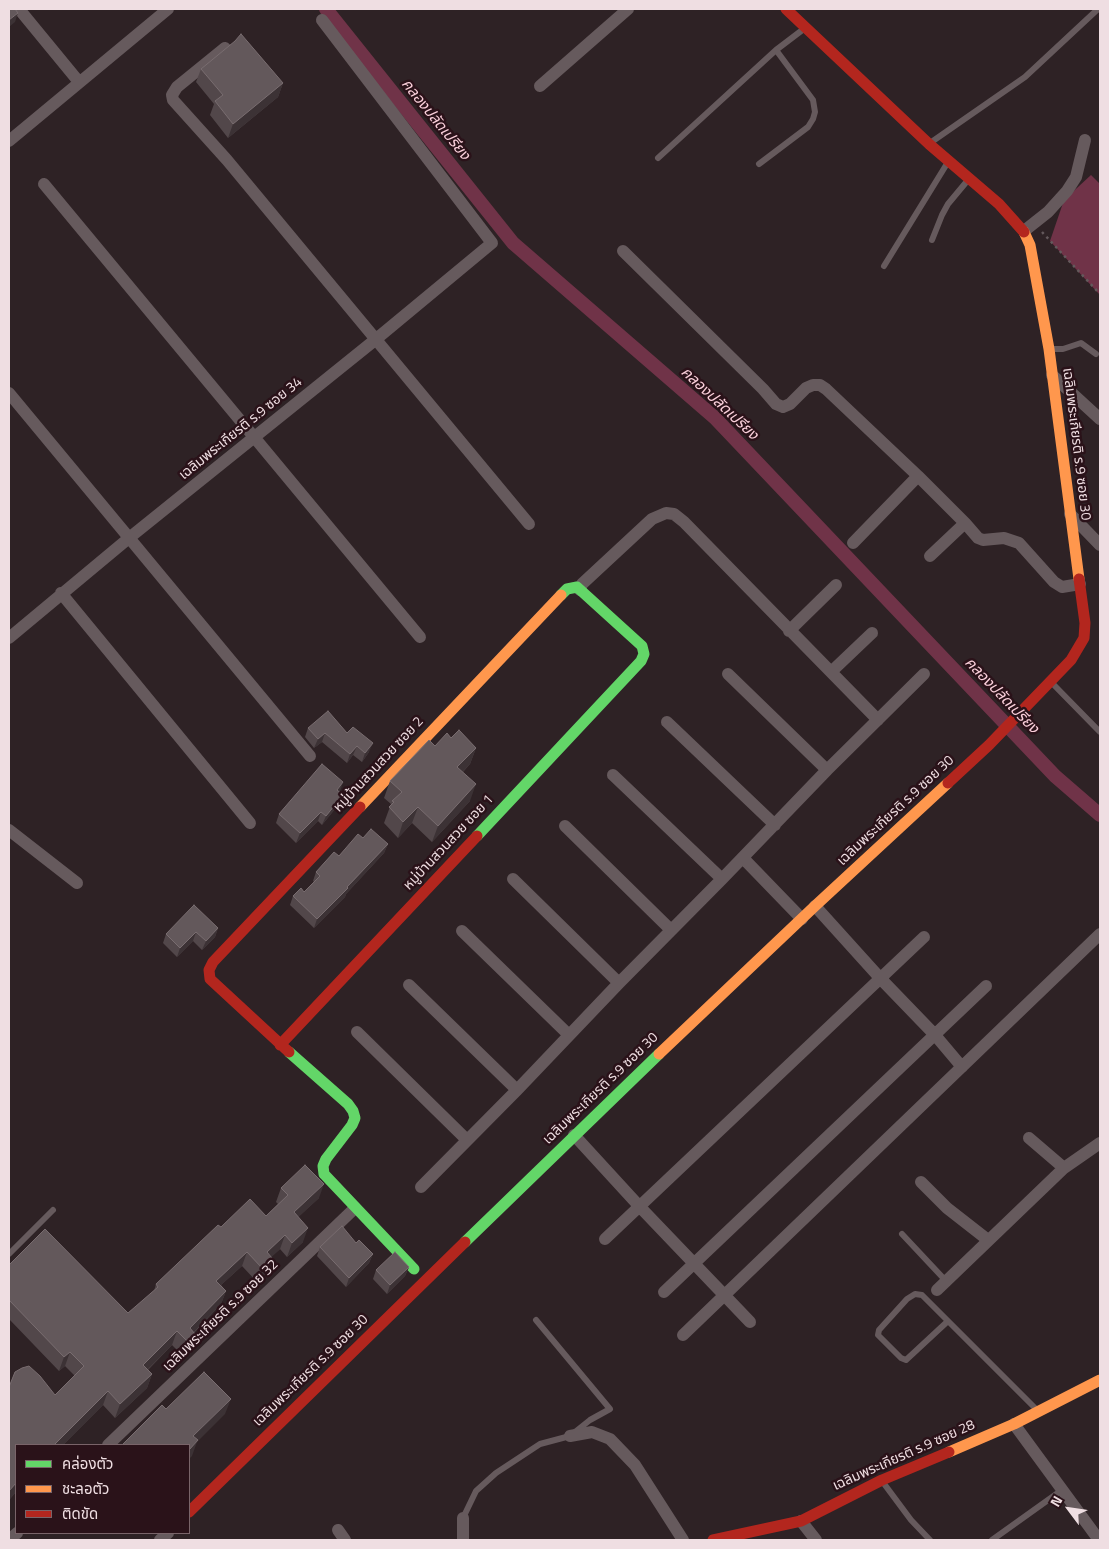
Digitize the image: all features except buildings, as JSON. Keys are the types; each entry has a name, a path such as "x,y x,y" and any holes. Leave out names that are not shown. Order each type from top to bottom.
{"street":[{"path":"19,9 79,82"},
{"path":"9,140 168,9"},
{"path":"540,86 628,9"},
{"name":"เฉลิมพระเกียรติ ร.9 ซอย 30","path":"190,1511 574,1135 988,745 1051,682 1077,653 1084,638 1080,584 1049,349 1030,245 1029,227 929,144 805,28 791,10"},
{"name":"เฉลิมพระเกียรติ ร.9 ซอย 34","path":"9,638 61,593 254,439 492,243 322,20"},
{"path":"225,48 177,87 172,96 173,100 226,160 529,524"},
{"path":"1029,227 1067,191 1076,177 1085,140"},
{"path":"44,184 420,637"},
{"path":"623,251 776,404 783,407 790,404 806,388 820,385 918,476 978,538 983,540 1004,538 1019,543 1054,582 1062,586 1080,584"},
{"path":"1052,375 1100,419"},
{"path":"9,393 310,756"},
{"path":"853,543 918,476"},
{"path":"580,590 582,584 652,519 666,513 674,514 878,720"},
{"path":"1070,514 1100,545"},
{"path":"930,556 965,523"},
{"path":"789,631 836,585"},
{"name":"หมู่บ้านสวนสวย ซอย 2","path":"280,1045 210,979 209,970 214,962 567,589 577,587 580,590"},
{"name":"หมู่บ้านสวนสวย ซอย 1","path":"280,1045 641,661 644,654 642,646 580,590"},
{"path":"61,593 250,823"},
{"path":"831,672 872,633"},
{"path":"728,674 827,770"},
{"path":"421,1187 827,770 924,674"},
{"path":"667,722 774,825"},
{"path":"614,775 722,879"},
{"path":"565,826 671,930"},
{"path":"9,830 77,883"},
{"path":"743,858 802,919"},
{"path":"513,879 619,983"},
{"path":"815,906 935,1035 962,1067"},
{"path":"462,931 570,1035"},
{"path":"683,1335 1100,934"},
{"path":"605,1239 924,937"},
{"path":"409,985 517,1090"},
{"path":"664,1292 986,986"},
{"path":"357,1032 467,1140"},
{"path":"280,1045 348,1104 353,1111 355,1118 352,1125 326,1160 322,1170 329,1181 414,1269"},
{"path":"574,1135 750,1322"},
{"path":"1029,1138 1064,1168"},
{"path":"942,1285 1064,1168 1100,1143"},
{"path":"921,1182 947,1208 988,1240"},
{"name":"เฉลิมพระเกียรติ ร.9 ซอย 32","path":"109,1444 355,1208"},
{"name":"เฉลิมพระเกียรติ ร.9 ซอย 28","path":"713,1540 800,1521 882,1480 1014,1424 1100,1380"},
{"path":"1014,1424 1099,1540"},
{"path":"570,1436 592,1432 610,1440 634,1464 683,1540"},
{"path":"463,1518 463,1540"},
{"path":"800,1521 816,1540"}],"lane":[{"path":"929,144 1025,77 1098,9"},
{"path":"658,158 776,50 805,28"},
{"path":"759,164 808,127 815,112 813,100 776,50"},
{"path":"884,266 948,161"},
{"path":"932,240 948,204 969,179"},
{"path":"1049,349 1063,349 1080,343 1096,354"},
{"path":"1051,682 1100,732"},
{"path":"9,1254 53,1210"},
{"path":"902,1234 942,1285"},
{"path":"948,1321 906,1360 901,1358 878,1335 879,1330 907,1298 915,1294 922,1295 948,1321 1039,1412"},
{"path":"463,1518 476,1491 496,1473 540,1444 570,1436 590,1420 610,1409 536,1320"},
{"path":"882,1480 911,1520 930,1540"},
{"path":"992,1540 1062,1490"}],"path":[{"path":"1029,227 1100,294"}],"shaded area":[{"path":"1091,175 1100,184 1100,295 1050,241 1064,200"}],"waterway":[{"name":"คลองปลัดเปรียง","path":"326,9 513,243 715,418 1055,776 1100,815"}],"traffic: fast":[{"path":"477,836 641,661 644,654 642,646 577,587 567,589 561,595"},
{"path":"289,1052 348,1104 353,1111 355,1118 352,1125 326,1159 323,1166 324,1174 414,1269"},
{"path":"465,1242 659,1054"}],"traffic: slow":[{"path":"1024,232 1030,245 1049,349 1079,579"},
{"path":"360,807 561,595"},
{"path":"659,1054 948,783"},
{"path":"949,1452 1014,1424 1100,1380"}],"traffic: jam":[{"path":"786,9 929,144 999,204 1024,232"},
{"path":"948,783 989,745 1071,660 1084,638 1085,623 1079,579"},
{"path":"289,1052 210,979 209,970 213,962 360,807"},
{"path":"280,1045 477,836"},
{"path":"190,1511 465,1242"},
{"path":"713,1540 801,1521 882,1480 949,1452"}]}
